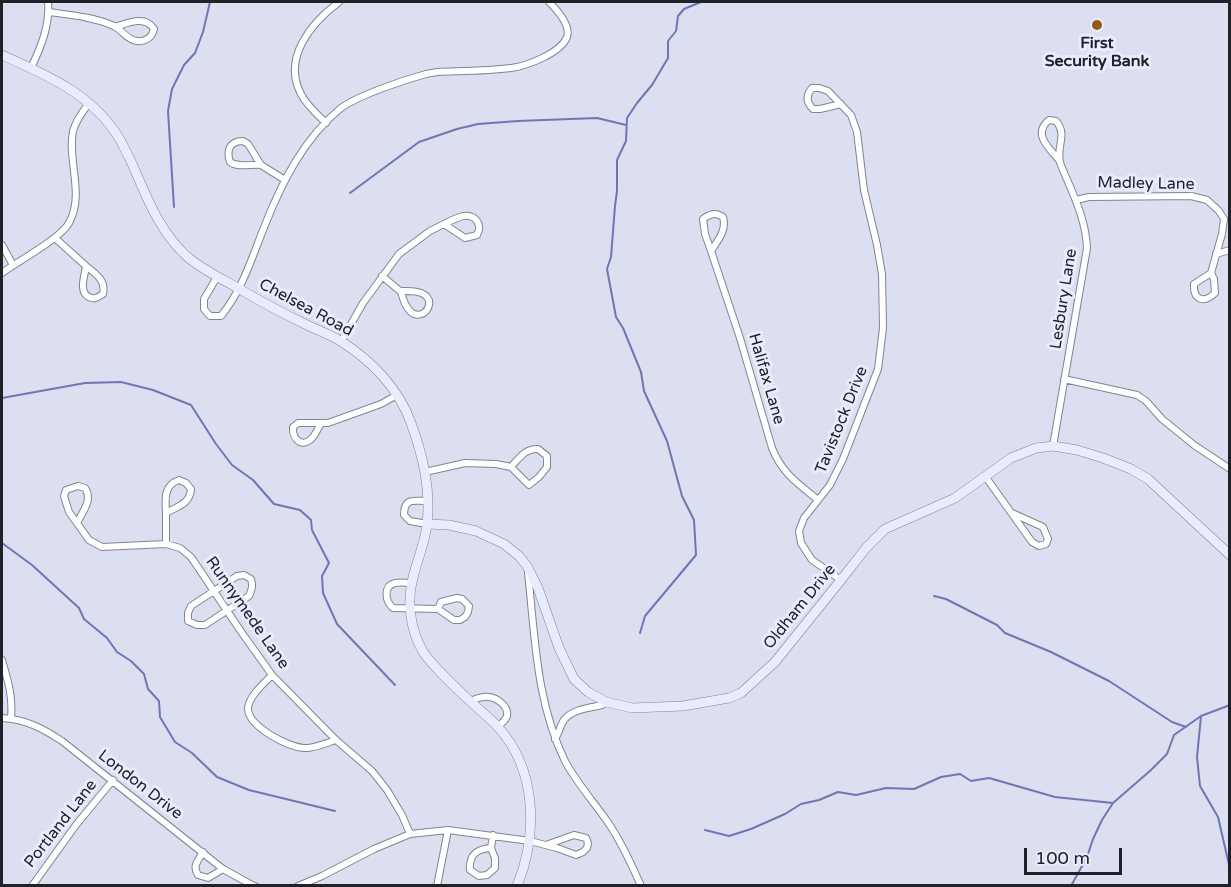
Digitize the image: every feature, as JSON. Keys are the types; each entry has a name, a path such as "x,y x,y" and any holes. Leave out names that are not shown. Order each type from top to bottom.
{"street":[{"path":"31,68 42,46 49,12 48,2"},
{"path":"326,123 300,92 295,75 295,64 297,53 306,35 317,20 339,2"},
{"path":"217,277 204,299 204,309 210,316 222,316 239,290 285,180 303,148 342,108 361,97 416,77 437,72 513,68 546,57 567,37 567,28 559,11 549,2"},
{"path":"49,12 94,20 116,27 138,42 152,35 153,29 150,24 140,21 116,27"},
{"name":"Chelsea Road","path":"2,55 68,86 102,117 119,138 158,218 186,256 206,272 341,342 370,363 387,380 397,395 410,420 428,488 427,524 423,546 411,583 411,624 422,651 498,727 522,766 528,786 531,817 530,841 517,885"},
{"name":"Tavistock Drive","path":"841,104 813,109 809,105 808,93 812,88 828,91 841,104 851,115 857,132 864,190 882,274 883,328 878,369 843,459 831,485 804,518 799,531 801,543 812,560 842,580"},
{"path":"2,273 55,238 69,224 75,206 73,131 77,119 89,103"},
{"name":"Lesbury Lane","path":"1053,446 1087,248 1087,233 1059,160 1042,136 1041,130 1049,120 1056,121 1061,127 1059,160"},
{"path":"261,165 234,165 228,156 230,146 234,142 243,141 248,144 261,165 285,180"},
{"name":"Madley Lane","path":"1076,200 1089,197 1191,196 1207,200 1227,221 1211,273 1214,279 1215,294 1204,299 1198,298 1194,293 1194,284 1211,273"},
{"name":"Halifax Lane","path":"711,251 723,232 725,224 723,217 717,214 710,214 703,219 705,234 777,459 786,473 818,500"},
{"path":"341,342 363,303 399,254 444,224 464,216 477,219 480,230 477,235 465,238 444,224"},
{"path":"55,238 103,281 103,294 97,298 87,296 83,292 86,266"},
{"path":"2,245 13,265"},
{"path":"1216,254 1230,250"},
{"path":"382,276 400,291 406,308 412,314 419,316 428,308 430,302 428,297 422,293 400,291"},
{"path":"1064,379 1137,395 1194,445 1230,469"},
{"path":"321,423 308,441 302,442 294,438 293,427 298,423 321,423 328,423 381,404 397,395"},
{"name":"Oldham Drive","path":"427,524 448,525 476,531 504,544 519,556 538,588 559,648 574,679 588,692 606,702 632,708 683,706 729,698 741,693 775,662 866,548 885,529 955,498 1011,458 1036,448 1053,446 1077,450 1131,469 1148,479 1230,555"},
{"path":"425,472 465,463 511,467 529,485 548,467 547,456 538,448 533,448 520,456 511,467"},
{"path":"985,476 1032,542 1039,546 1046,544 1048,539 1043,527 1012,513"},
{"path":"77,523 89,494 85,488 78,486 66,490 64,496 69,512 89,540 102,547 166,544 165,497 173,482 179,480 186,483 191,489 191,496 185,503 166,513"},
{"path":"427,501 408,502 404,510 410,521 427,524"},
{"name":"Runnymede Lane","path":"166,544 180,548 190,556 272,675 336,740 372,771 387,790 410,834"},
{"path":"527,566 540,686 555,739 566,763 621,842 641,885"},
{"path":"244,574 251,579 252,589 249,596 205,625 197,625 189,621 188,613 191,606 214,591 237,576 244,574"},
{"path":"411,583 392,584 386,593 388,604 393,608 438,609 454,620 465,617 469,606 466,601 457,598 441,602 438,609"},
{"path":"2,660 12,704 11,718"},
{"path":"272,675 254,693 248,708 254,721 274,738 292,745 305,748 336,740"},
{"path":"470,701 490,697 504,705 507,712 506,718 498,727"},
{"path":"555,739 564,720 571,714 606,702"},
{"name":"London Drive","path":"2,718 28,722 62,741 223,869 255,885"},
{"name":"Portland Lane","path":"32,885 76,825 113,780"},
{"path":"298,885 410,834 448,830 530,841 576,855 587,848 588,843 586,838 574,834 546,845"},
{"path":"437,885 448,830"},
{"path":"491,848 475,853 470,861 470,870 479,876 487,875 495,868 495,858 491,848 493,836"},
{"path":"203,852 195,866 198,875 208,878 223,869"}],"waterway":[{"path":"174,207 168,111 172,89 184,65 195,53 210,2"},
{"path":"640,633 645,616 696,555 694,520 682,496 667,441 644,391 641,372 623,328 616,317 607,269 611,257 617,191 617,160 626,141 627,118 652,85 668,58 668,41 676,31 678,16 684,9 701,2"},
{"path":"350,193 419,142 457,129 478,124 597,118 626,125"},
{"path":"2,398 85,383 121,382 153,390 191,405 232,465 253,480 274,504 300,510 311,520 312,530 329,563 322,576 323,593 337,624 395,685"},
{"path":"2,543 32,565 79,608 84,619 107,638 117,652 131,661 144,674 148,689 159,701 160,717 175,742 192,753 217,777 249,790 335,811"},
{"path":"934,596 946,599 997,625 1005,633 1051,652 1109,681 1172,722 1186,727"},
{"path":"1071,886 1087,857 1102,820 1113,803 1167,754 1174,735 1201,716 1230,705"},
{"path":"1201,716 1197,757 1200,786 1218,817 1230,869"},
{"path":"705,830 729,836 785,814 801,804 838,792 856,795 886,788 914,789 941,777 960,774 971,781 989,778 1055,797 1113,803"}],"place":[{"name":"First Security Bank","path":"1097,25"}]}
